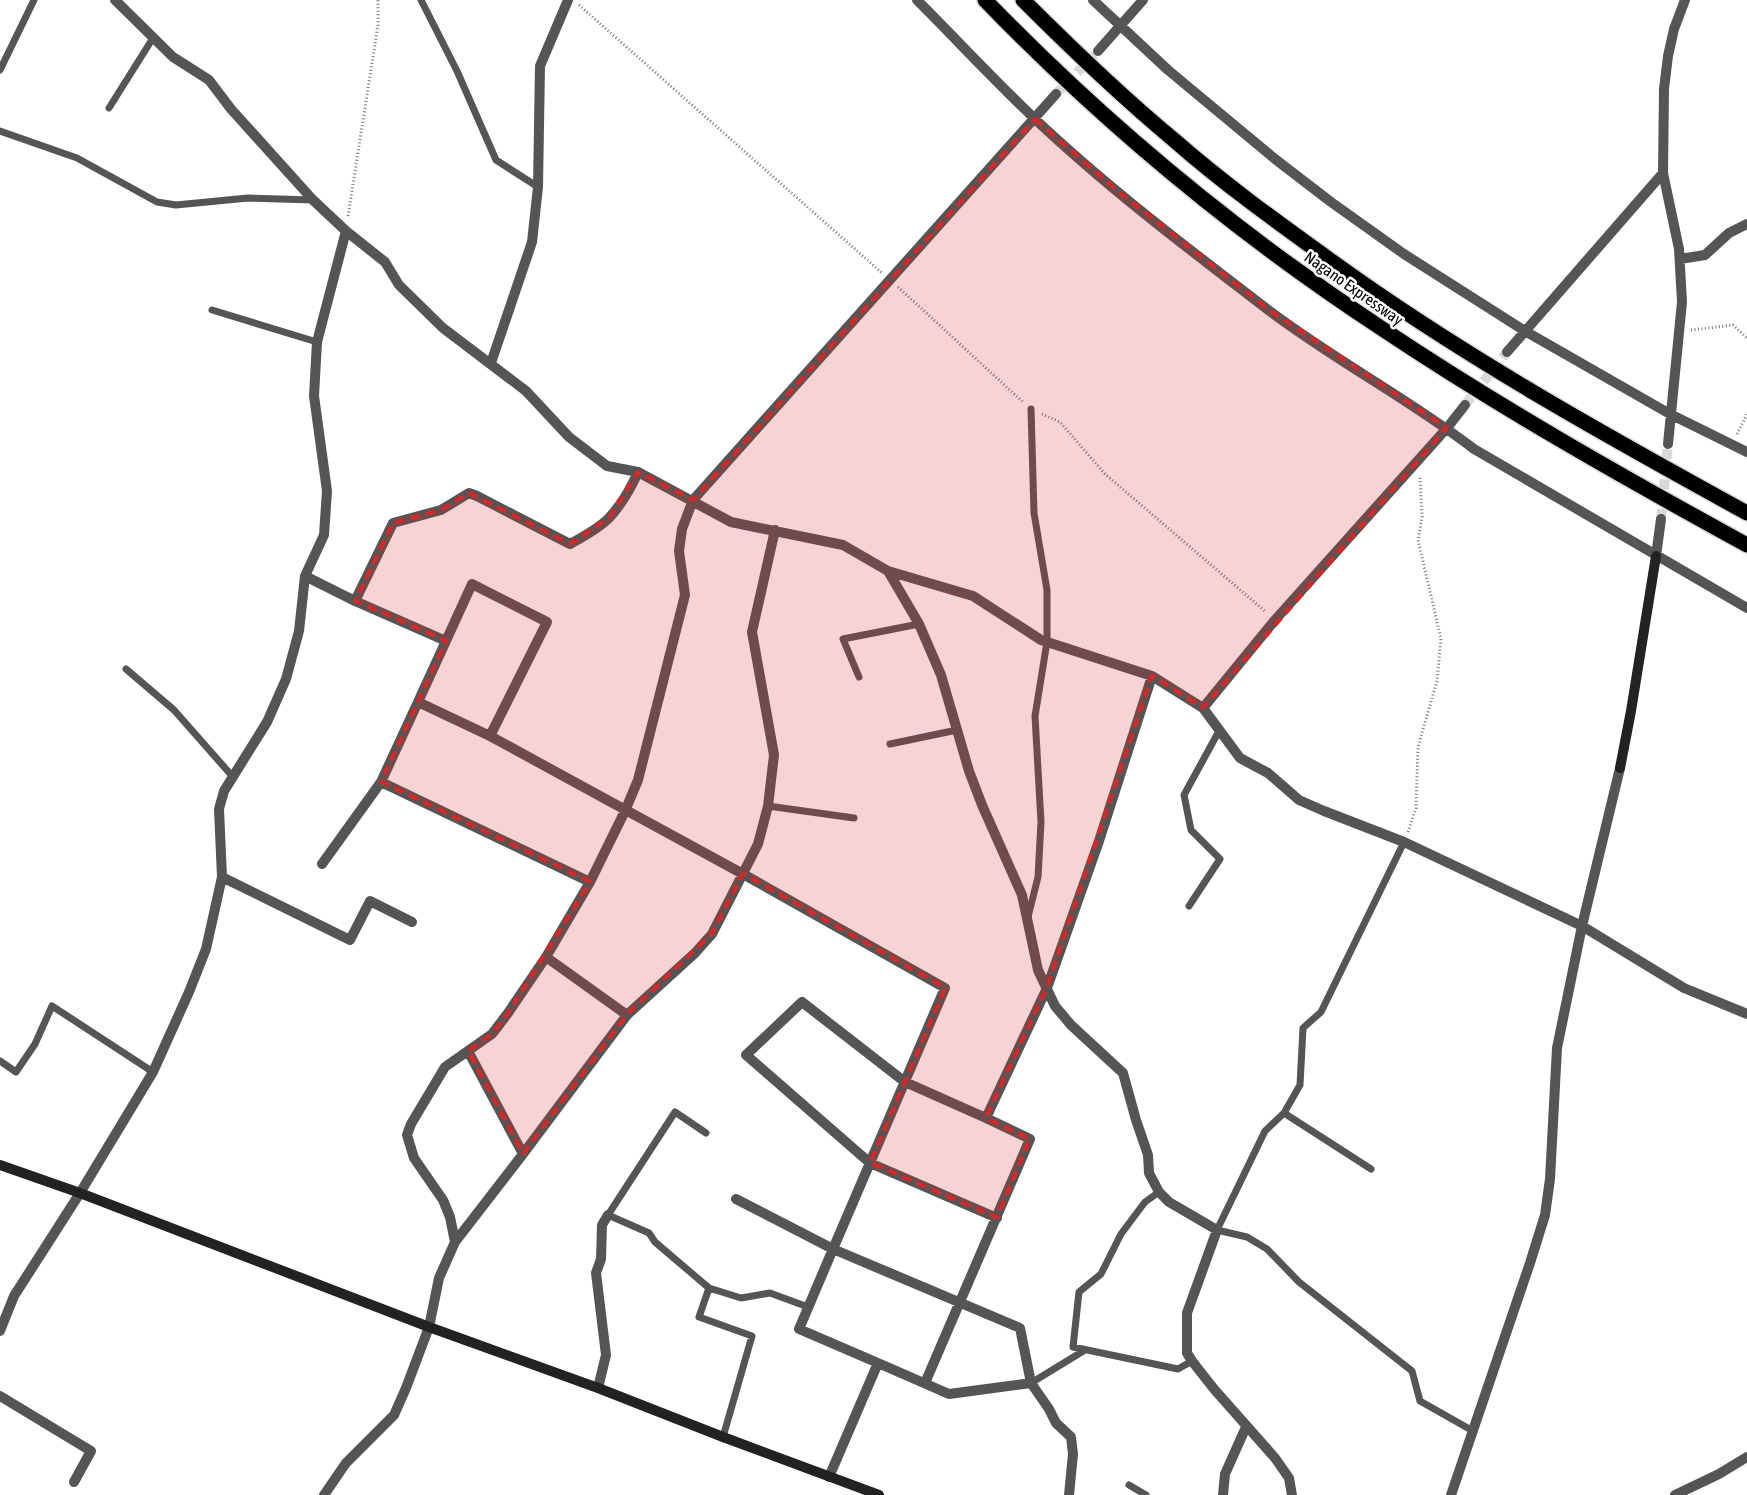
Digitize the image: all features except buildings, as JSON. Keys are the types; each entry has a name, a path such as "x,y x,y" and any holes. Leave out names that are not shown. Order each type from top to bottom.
{"highway":[{"name":"Nagano Expressway","path":"986,0 1074,87 1157,161 1314,283 1379,328 1455,376 1584,453 1747,545"},
{"name":"Nagano Expressway","path":"1023,0 1094,69 1174,141 1331,261 1478,358 1566,411 1747,513"}],"street":[{"path":"115,0 172,57 208,80 231,109 313,200 346,232 385,262 399,285 443,328 526,391 569,437 607,466 638,472 731,522 843,545 888,571 974,596 1041,640 1152,676 1203,708 1240,758 1268,773 1299,800 1404,842 1582,926 1684,988 1747,1014"},
{"path":"491,363 532,242 538,187 540,66 568,0"},
{"path":"917,0 1035,119 1120,193 1272,312 1344,362 1447,428 1474,449 1747,608"},
{"path":"1093,0 1168,70 1267,153 1404,254 1525,331 1670,414 1747,452"},
{"path":"1098,50 1143,0"},
{"path":"1668,444 1682,302 1679,249 1663,173 1664,89 1674,29 1685,0"},
{"path":"455,1242 450,1218 443,1200 414,1158 407,1135 411,1124 444,1066 492,1034 546,957 590,882 625,811 638,780 685,595 679,551 682,529 693,500 1056,94"},
{"path":"1507,352 1663,173"},
{"path":"1680,259 1705,254 1730,234 1747,224"},
{"path":"0,1331 14,1296 80,1193 152,1072 190,992 206,949 222,877 219,809 224,792 267,722 286,679 299,631 305,576 324,535 327,491 314,396 317,342 346,232"},
{"path":"1203,708 1275,620 1417,462 1465,405"},
{"path":"355,601 393,523 441,510 469,493 570,544 591,532 609,518 630,490 638,472"},
{"path":"1451,1495 1545,1214 1550,1179 1557,1048 1582,926 1620,768 1633,702 1661,519"},
{"path":"324,1495 346,1463 394,1415 428,1327 439,1278 455,1242 627,1015 695,953 712,934 758,844 768,806 774,755 752,632 775,530"},
{"path":"888,571 919,624 941,675 969,771 982,805 1022,894 1038,970 1055,1006 1071,1026 1123,1073 1148,1155 1149,1173 1159,1192 1169,1202 1217,1230 1187,1313 1187,1353 1246,1427 1275,1458 1289,1478 1292,1495"},
{"path":"305,576 355,601 446,641"},
{"path":"322,864 381,782 472,584 547,622 490,736"},
{"path":"986,1118 1047,988 1099,841 1152,676"},
{"path":"418,702 490,736 743,874 945,988 799,1329 949,1394 1031,1383"},
{"path":"381,782 590,882"},
{"path":"222,877 350,940 370,901 412,922"},
{"path":"546,957 627,1015"},
{"path":"925,1383 1030,1139 905,1082 802,1002 746,1055 870,1162 996,1218"},
{"path":"468,1051 523,1154"},
{"path":"0,1165 80,1193 428,1327 598,1388 879,1495"},
{"path":"736,1199 833,1249 1020,1328 1031,1383 1056,1423 1071,1437 1073,1454 1069,1495"},
{"path":"598,1388 606,1355 596,1273 601,1259 602,1225 608,1215"},
{"path":"829,1477 878,1363"},
{"path":"0,1396 91,1451 74,1482"},
{"path":"1223,1495 1225,1474 1246,1427"},
{"path":"1674,1495 1720,1474 1747,1458"}],"lane":[{"path":"0,70 34,0"},
{"path":"420,0 457,71 496,160 538,187"},
{"path":"109,108 153,38"},
{"path":"0,131 77,158 157,202 176,205 248,198 313,200"},
{"path":"212,310 317,342"},
{"path":"1028,921 1038,877 1042,822 1035,716 1047,642 1047,590 1034,513 1031,409"},
{"path":"859,677 843,639 919,624"},
{"path":"126,670 174,710 233,777"},
{"path":"890,744 957,730"},
{"path":"1189,906 1220,859 1190,830 1184,795 1219,732"},
{"path":"768,806 854,818"},
{"path":"1404,842 1321,1012 1303,1028 1300,1085 1284,1113 1265,1131 1217,1230 1248,1237 1267,1249 1299,1282 1412,1371 1420,1401 1473,1431"},
{"path":"0,1061 16,1072 35,1044 52,1006 152,1072"},
{"path":"706,1133 675,1112 608,1215 649,1233 655,1242 709,1288 742,1298 770,1293 808,1308"},
{"path":"1284,1113 1371,1169"},
{"path":"1159,1192 1145,1202 1120,1234 1101,1274 1079,1292 1073,1347 1178,1369 1192,1361"},
{"path":"709,1288 699,1317 752,1336 723,1437"},
{"path":"1031,1383 1085,1350"},
{"path":"1129,1486 1146,1495"}],"path":[{"path":"346,232 378,24 378,0"},
{"path":"573,0 890,280 1031,409 1060,422 1105,474 1275,620"},
{"path":"1679,331 1734,325 1747,338"},
{"path":"1732,444 1747,414"},
{"path":"1404,842 1416,808 1418,747 1437,681 1442,639 1418,540 1422,517 1421,476 1417,462"}],"highlighted area":[{"path":"1035,119 1120,193 1272,312 1447,428 1203,708 1152,676 1047,988 986,1118 1030,1139 997,1218 870,1163 945,988 743,874 712,934 627,1015 523,1154 468,1051 492,1034 508,1013 590,882 381,782 446,641 355,601 393,523 441,510 469,493 570,544 609,518 638,472 693,500"}],"tunnel":[{"path":"1056,94 1098,51"},
{"path":"1465,405 1507,352"},
{"path":"1661,519 1668,444"}]}
